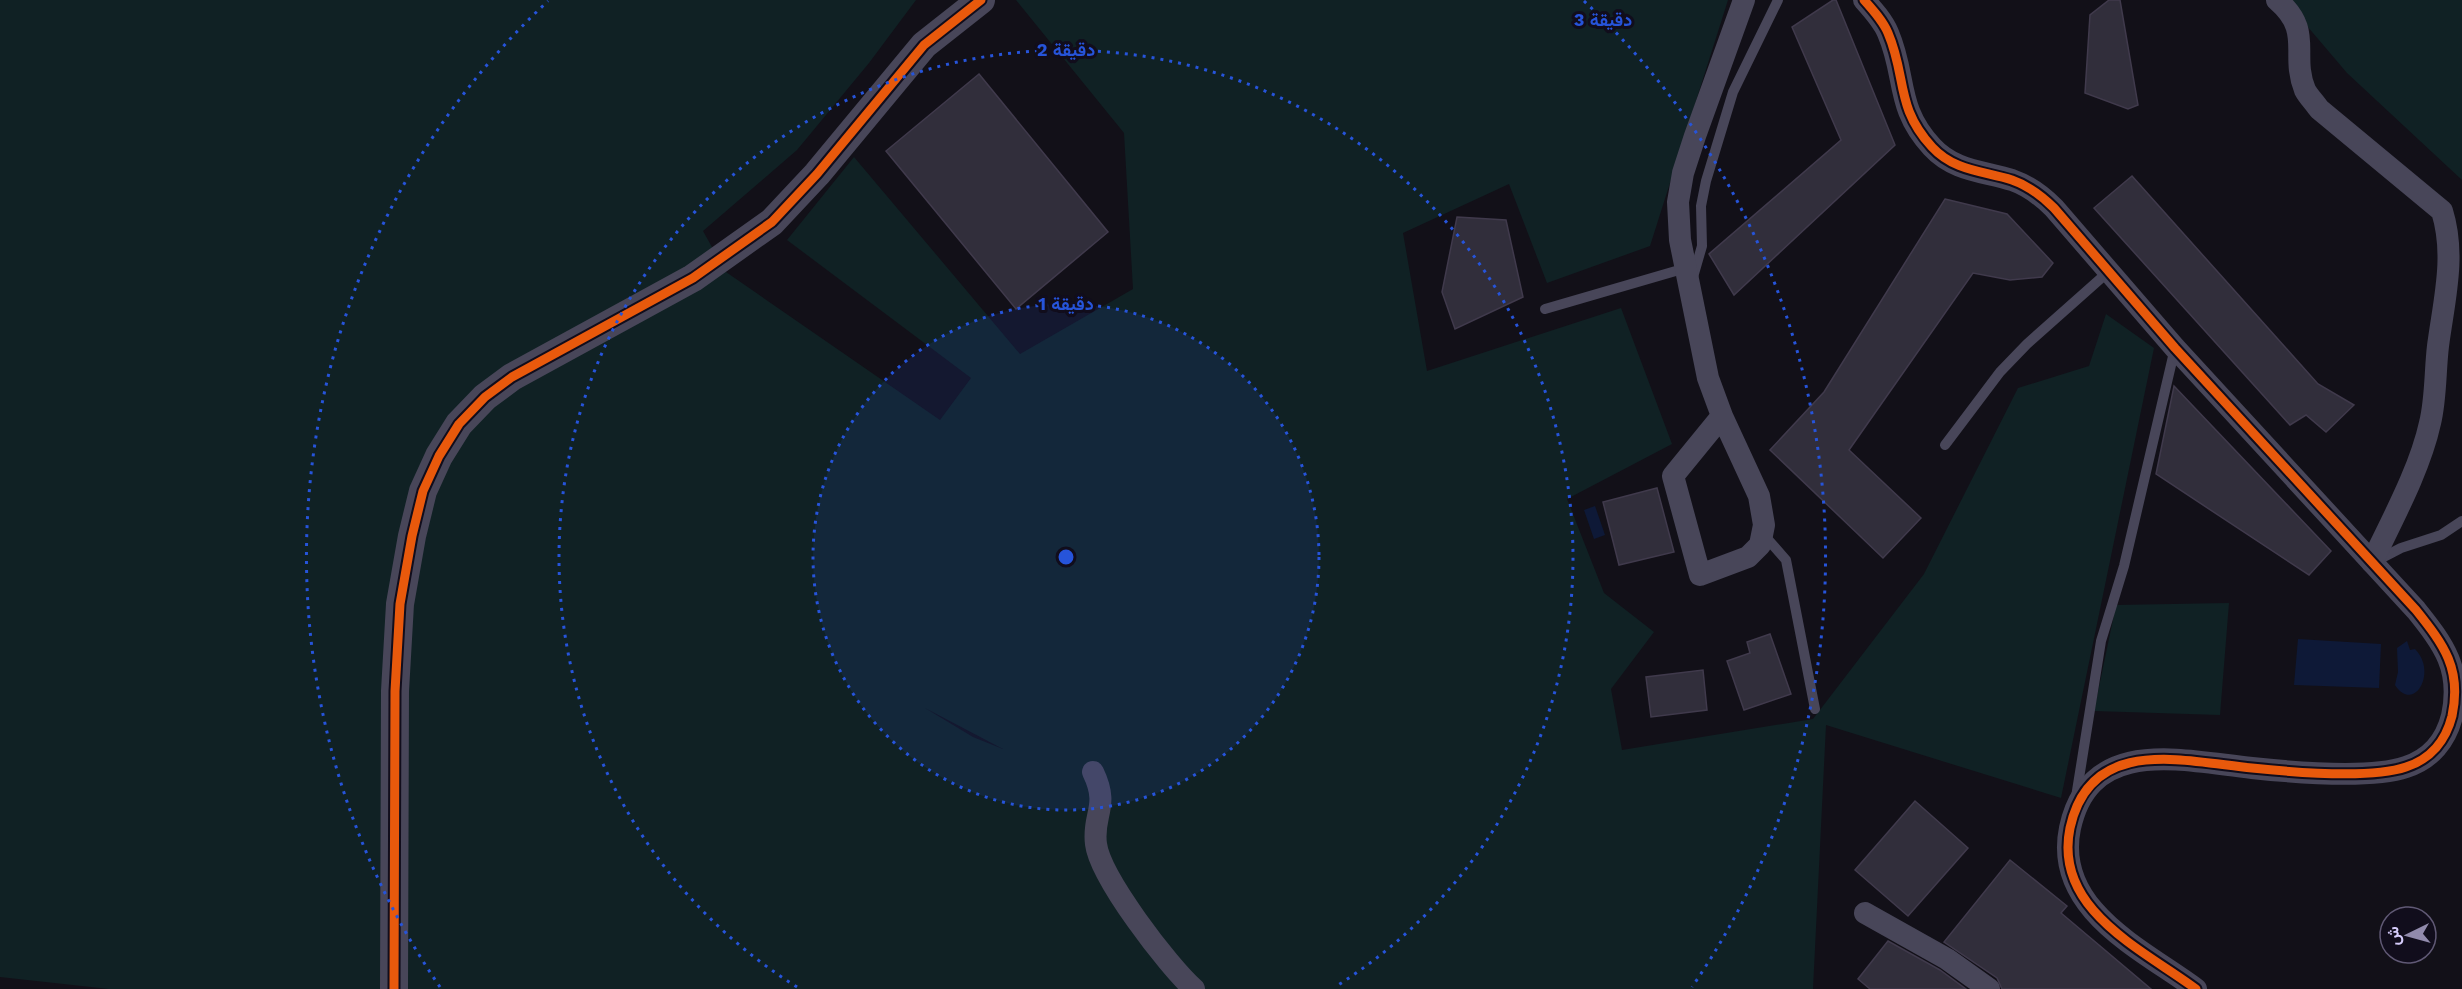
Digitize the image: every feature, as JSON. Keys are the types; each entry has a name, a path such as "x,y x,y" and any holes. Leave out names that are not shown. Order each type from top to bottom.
{"street":[{"path":"394,989 395,691 400,604 423,491 439,456 459,424 485,398 512,376 684,284 736,250 772,222 817,174 924,45 981,0"},
{"path":"1722,416 1673,476 1700,575 1748,556 1760,544 1764,525 1759,496 1722,416 1708,378 1688,278 1678,202 1683,172 1715,73 1744,0"},
{"path":"1864,0 1888,32 1905,105 1930,145 1947,160 1962,168 2011,180 2040,195 2175,348 2239,415 2433,631 2445,647 2454,668 2457,690 2449,727 2442,743 2425,758 2406,768 2346,773 2253,769 2167,758 2122,765 2099,777 2086,789 2074,809 2069,837 2075,882 2093,910 2141,953 2196,989"},
{"path":"2277,0 2293,14 2299,33 2305,90 2319,109 2442,211 2448,232 2448,286 2438,346 2430,423 2404,495 2372,562"},
{"path":"1093,772 1101,789 1096,844 1104,869 1158,952 1194,989"},
{"path":"1865,913 1947,959 1989,989"}],"lane":[{"path":"1545,309 1688,278 1702,246 1701,206 1706,181 1737,83 1778,0"},
{"path":"1945,445 2000,372 2027,344 2108,272"},
{"path":"2074,809 2080,759 2101,641 2124,566 2175,348"},
{"path":"2372,562 2401,548 2441,535 2462,521"},
{"path":"1762,533 1786,560 1815,709"}],"shaded area":[{"path":"0,0 916,0 869,63 797,150 703,231 726,272 940,420 971,378 787,240 854,157 1020,354 1133,289 1124,133 1016,0 1728,0 1650,246 1547,283 1509,184 1403,233 1427,371 1621,308 1672,444 1567,499 1604,593 1654,632 1611,689 1622,750 1813,719 1924,574 2018,388 2089,366 2106,314 2154,348 2061,798 1826,725 1813,989 109,989 0,977","holes":["925,708 1003,749 973,737"]},
{"path":"2285,0 2462,0 2462,180 2347,73"},
{"path":"2229,603 2220,715 2094,711 2116,605"}],"water":[{"path":"1595,506 1605,535 1594,539 1584,510"},
{"path":"2298,639 2381,644 2379,688 2294,685"},
{"path":"2407,641 2410,650 2415,649 2422,658 2424,668 2421,686 2409,695 2402,693 2395,685 2398,672 2397,648"}],"building":[{"path":"1836,0 1895,145 1734,295 1709,254 1841,140 1792,27"},
{"path":"2109,0 2120,0 2138,105 2128,109 2085,93 2090,15"},
{"path":"979,74 1108,232 1016,309 886,151"},
{"path":"2132,176 2318,384 2354,405 2326,432 2306,415 2290,425 2094,208"},
{"path":"1945,199 2007,214 2053,263 2042,277 2010,280 1973,273 1849,450 1921,518 1883,558 1770,450 1824,392"},
{"path":"1457,217 1506,220 1523,297 1455,329 1442,292"},
{"path":"2174,386 2331,551 2309,575 2156,474"},
{"path":"1657,488 1674,552 1619,565 1603,502"},
{"path":"1770,634 1791,694 1744,710 1727,661 1750,653 1747,642"},
{"path":"1703,670 1707,710 1651,717 1646,677"},
{"path":"1915,801 1968,848 1908,916 1855,870"},
{"path":"2010,860 2067,906 2061,913 2151,989 2002,989 1997,978 1944,942"},
{"path":"1888,941 1940,970 1966,989 1870,989 1858,979"}],"cycle path":[{"path":"394,989 395,691 400,604 412,536 423,491 439,456 459,424 485,397 512,377 693,278 772,222 817,174 924,45 981,0"},
{"path":"1864,0 1881,20 1888,33 1912,118 1932,147 1959,166 2024,185 2054,208 2175,348 2416,610 2435,635 2448,659 2455,685 2452,716 2446,733 2430,754 2406,767 2373,773 2330,774 2268,770 2197,761 2143,760 2118,766 2097,778 2081,798 2070,828 2068,857 2075,882 2089,905 2107,925 2196,989"}]}
